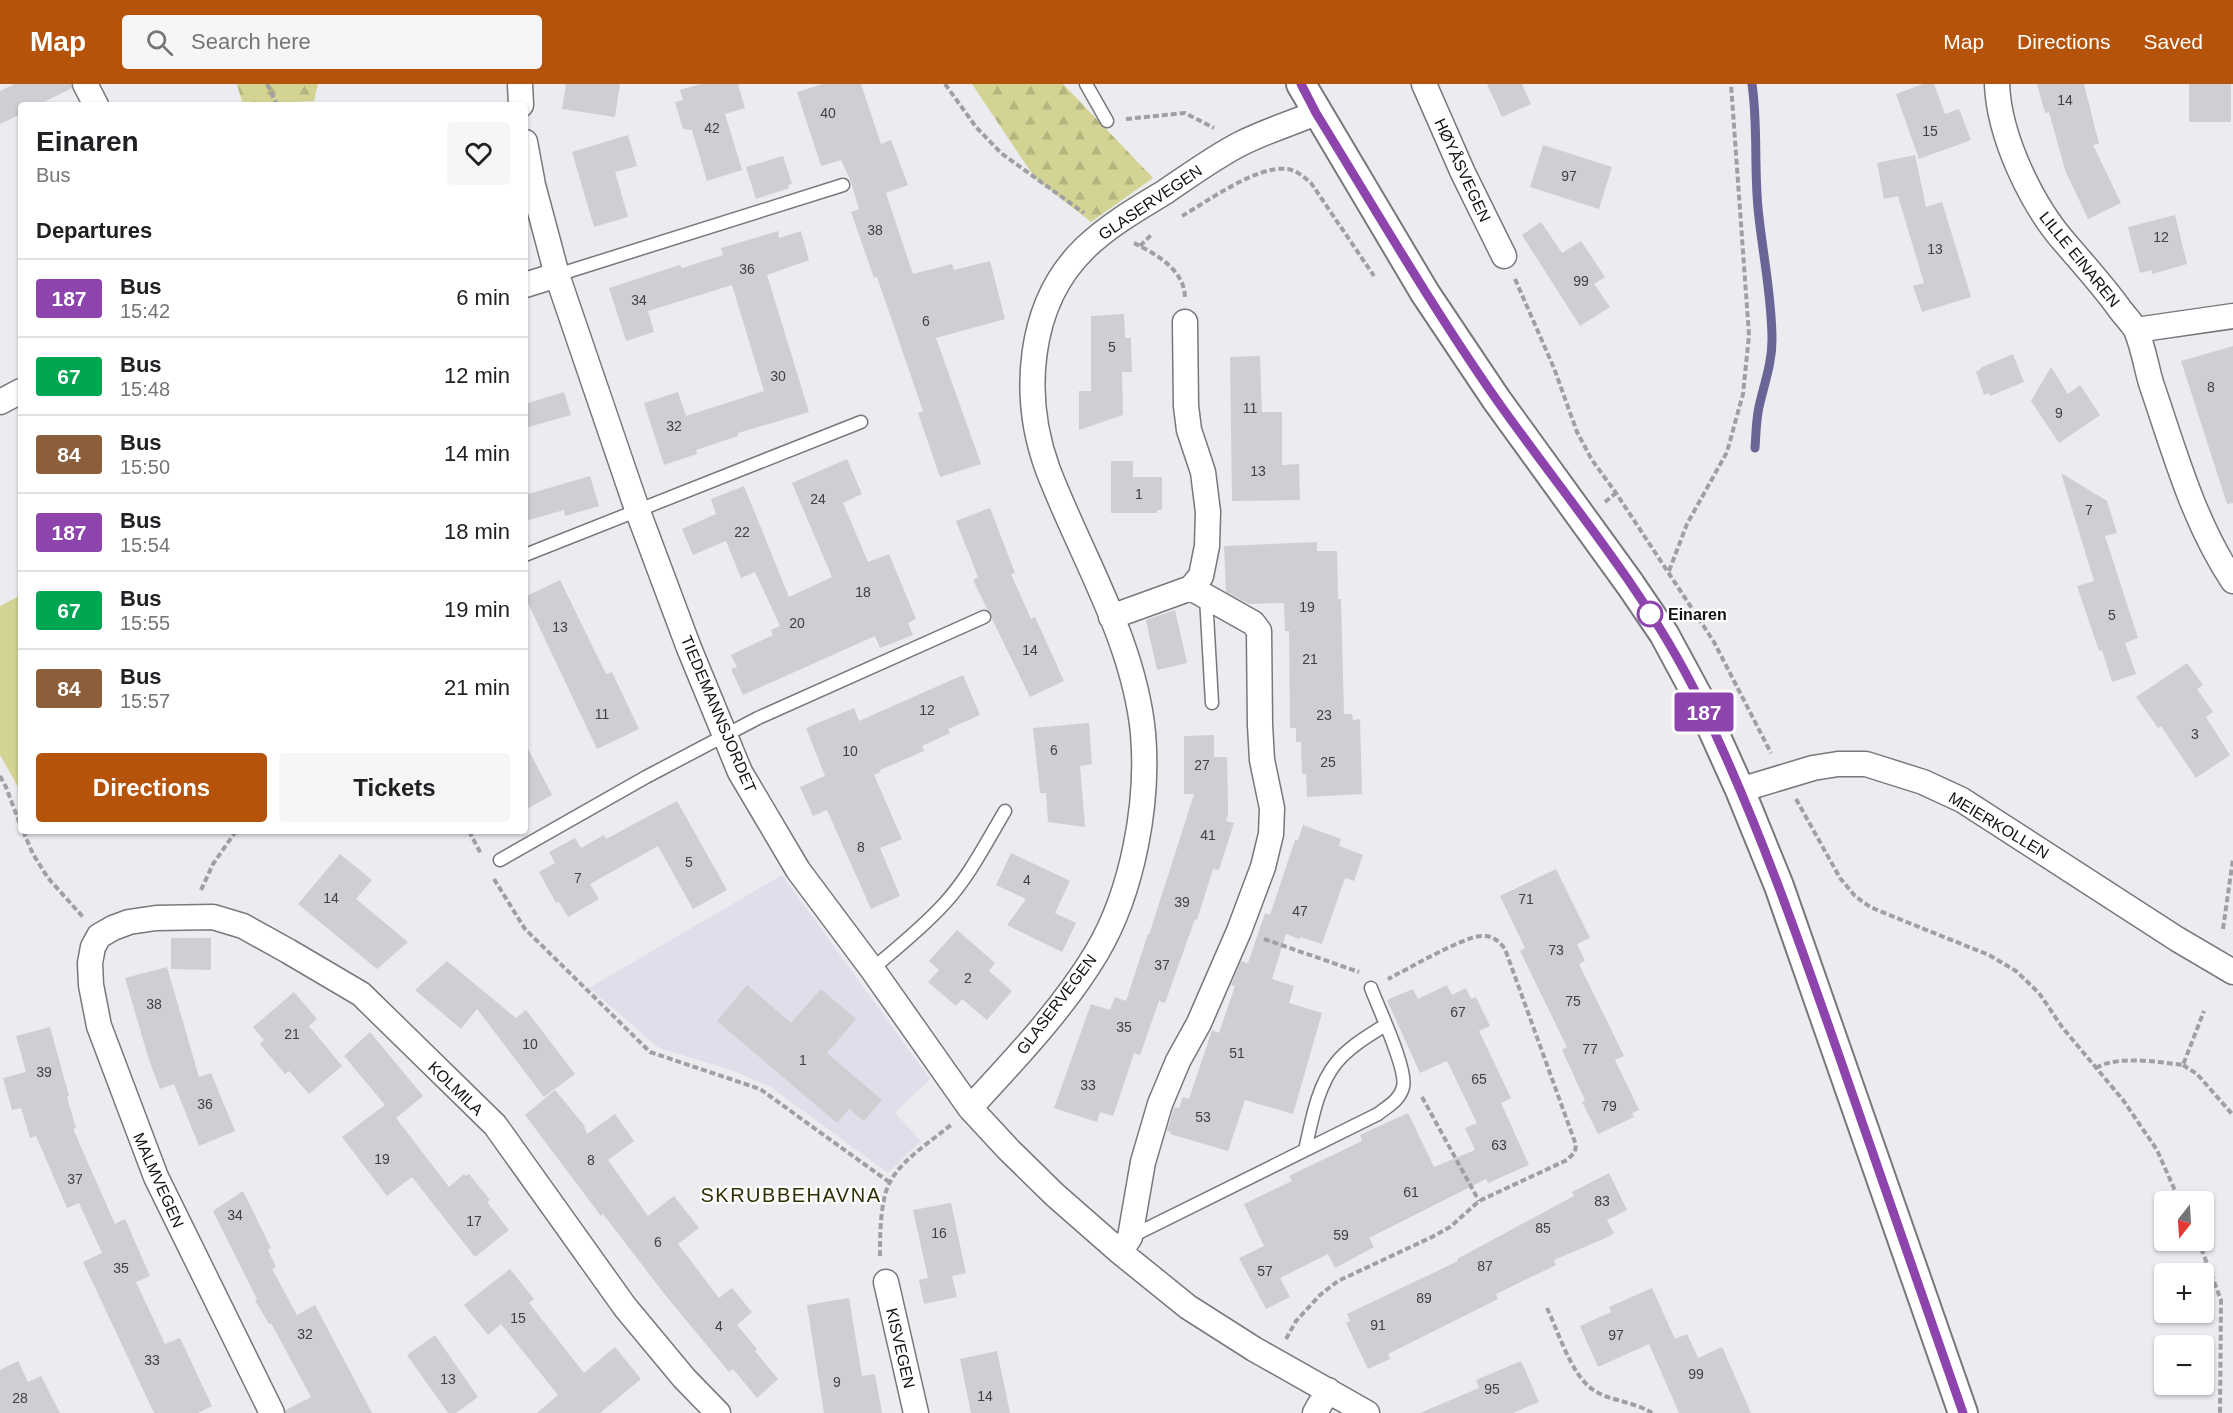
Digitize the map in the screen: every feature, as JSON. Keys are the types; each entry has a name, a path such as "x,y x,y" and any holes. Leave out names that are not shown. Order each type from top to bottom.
{"street":[{"path":"85,84 94,102"},
{"path":"520,84 521,102"},
{"path":"1301,84 1316,113 1425,293 1496,399 1611,556 1664,634 1698,697 1740,790 1791,920 1963,1413"},
{"name":"HØYÅSVEGEN","path":"1424,84 1463,173 1504,256"},
{"name":"LILLE EINAREN","path":"1997,84 2004,126 2021,172 2038,207 2064,243 2101,284 2136,330 2190,497 2206,534 2233,581"},
{"name":"GLASERVEGEN","path":"970,1108 1006,1070 1069,993 1098,950 1115,914 1131,870 1143,782 1143,735 1138,699 1127,656 1048,470 1037,435 1032,401 1033,366 1038,336 1052,293 1065,271 1107,228 1242,143 1316,113"},
{"name":"TIEDEMANNSJORDET","path":"528,158 557,275 637,509 689,648 741,772 798,870 872,969 970,1108"},
{"path":"528,284 557,275"},
{"path":"2136,330 2233,316"},
{"path":"1185,322 1186,406 1189,430 1203,472 1208,512 1207,546 1199,593"},
{"path":"0,402 18,393"},
{"path":"1111,617 1199,593 1253,623 1259,631 1262,760 1272,808 1271,834 1263,867 1239,931 1199,1023 1178,1061 1160,1104 1143,1162 1125,1245"},
{"name":"MEIERKOLLEN","path":"1740,790 1813,768 1838,764 1866,764 1923,782 1962,800 2177,939 2233,972"},
{"name":"KOLMILA","path":"99,936 129,922 156,918 213,917 243,926 361,994 495,1125 625,1307 684,1378 718,1413"},
{"name":"MALMVEGEN","path":"99,936 93,947 90,963 91,985 99,1026 124,1096 156,1177 272,1413"},
{"path":"970,1108 1047,1187 1125,1245 1188,1307 1273,1360 1367,1413"},
{"name":"KISVEGEN","path":"886,1282 916,1413"},
{"path":"1315,1413 1328,1390"}],"lane":[{"path":"1086,84 1107,121"},
{"path":"557,275 843,185"},
{"path":"528,554 861,422"},
{"path":"1199,593 1212,703"},
{"path":"500,860 645,777 758,718 984,617"},
{"path":"872,969 945,904 964,879 1005,811"},
{"path":"1125,1245 1378,1114 1397,1100 1404,1086 1403,1070 1371,988"},
{"path":"1305,1150 1315,1108 1323,1086 1336,1062 1358,1043 1384,1026"}],"path":[{"path":"267,84 276,102"},
{"path":"945,84 976,127 1001,153 1107,228 1164,260 1178,274 1185,291 1185,322"},
{"path":"1668,572 1687,524 1727,452 1743,394 1749,335 1731,84"},
{"path":"1107,121 1185,113 1242,143 1271,170"},
{"path":"1176,219 1249,178 1271,170 1288,169 1300,174 1311,183 1374,276"},
{"path":"1140,246 1155,231"},
{"path":"1504,256 1533,317 1577,432 1592,459 1713,642 1765,741"},
{"path":"0,776 18,818"},
{"path":"1803,811 1840,878 1855,896 1870,907 1989,955 2016,970 2038,993 2123,1100 2157,1150 2175,1191"},
{"path":"24,834 48,878 99,936"},
{"path":"193,916 201,890 213,864 234,834"},
{"path":"470,834 482,857"},
{"path":"2223,929 2233,859"},
{"path":"492,875 525,929 650,1052 760,1089 889,1182"},
{"path":"1239,931 1356,970 1365,975 1371,988 1445,950 1480,935 1498,940 1505,949 1576,1144 1575,1152 1567,1160 1479,1201 1450,1227 1338,1281 1320,1295 1296,1322 1273,1360"},
{"path":"2183,1065 2204,1011"},
{"path":"2096,1068 2107,1062 2156,1061 2183,1065 2197,1074 2233,1114"},
{"path":"1404,1086 1425,1099 1479,1201"},
{"path":"886,1282 880,1259 880,1235 882,1212 889,1182 909,1160 970,1108"},
{"path":"2202,1251 2221,1300 2220,1413"},
{"path":"1547,1308 1578,1375 1592,1389 1640,1405 1652,1413"}],"shaded area":[{"path":"782,875 930,1079 895,1113 921,1141 888,1173 771,1087 734,1071 659,1048 589,988"}],"green space":[{"path":"237,84 318,84 314,101 242,102"},
{"path":"972,84 1063,84 1153,178 1091,222 1035,178"},
{"path":"18,597 18,787 0,755 0,606"}],"building":[{"path":"14,84 71,84 72,88 44,102 18,102 18,115 0,124 0,91"},
{"path":"566,84 620,84 615,117 562,109"},
{"path":"701,84 738,84 745,108 725,114 742,170 707,181 692,130 683,129 675,102 683,100 680,90"},
{"path":"823,84 861,84 881,144 891,140 908,185 886,193 913,274 952,264 954,270 990,261 1005,319 936,338 981,464 940,477 918,413 923,411 877,277 874,278 851,212 859,209 851,182 841,160 821,166 797,92"},
{"path":"1487,84 1522,84 1531,104 1502,117"},
{"path":"1923,84 1934,84 1945,114 1959,109 1971,140 1919,159 1896,94"},
{"path":"2037,84 2084,84 2099,144 2093,145 2121,203 2088,219 2065,170 2049,112 2045,113"},
{"path":"2189,84 2231,84 2231,122 2189,122"},
{"path":"628,135 637,166 615,172 628,217 594,227 572,152"},
{"path":"1543,145 1612,167 1599,209 1530,187"},
{"path":"1915,155 1926,207 1942,202 1971,297 1922,312 1913,286 1924,283 1898,196 1884,199 1877,163"},
{"path":"783,156 792,184 788,185 789,188 756,199 746,167"},
{"path":"2175,215 2187,264 2152,274 2152,270 2140,273 2128,227"},
{"path":"1541,222 1562,253 1581,241 1605,277 1594,284 1610,307 1580,326 1522,235"},
{"path":"778,231 779,238 801,231 809,260 767,275 809,412 738,433 738,436 696,450 697,454 664,465 644,403 678,392 686,416 764,391 732,285 648,311 654,332 626,341 609,288 680,265 682,268 723,255 721,248"},
{"path":"1124,314 1125,338 1131,338 1132,372 1122,372 1123,415 1079,430 1079,391 1091,391 1091,316"},
{"path":"2233,346 2233,503 2227,504 2181,361"},
{"path":"2013,354 2024,382 1990,396 1989,393 1984,395 1976,372 1980,368"},
{"path":"1260,356 1262,412 1282,412 1282,465 1299,464 1300,500 1232,501 1230,357"},
{"path":"2051,367 2068,394 2080,385 2100,415 2059,443 2031,401"},
{"path":"564,392 571,415 528,427 528,403"},
{"path":"847,459 862,494 843,503 868,562 889,554 916,619 908,623 913,635 880,648 875,636 743,695 731,669 737,667 731,655 773,635 771,630 780,626 755,572 741,578 726,541 693,555 682,529 716,514 711,499 744,486 789,597 832,577 792,483"},
{"path":"1111,461 1133,461 1133,477 1162,477 1162,510 1157,510 1157,513 1111,513"},
{"path":"2061,473 2107,501 2117,533 2105,536 2138,638 2125,643 2136,674 2112,682 2077,586 2094,581"},
{"path":"590,476 599,506 565,516 564,510 528,520 528,494"},
{"path":"990,508 1015,573 1011,574 1031,619 1035,617 1064,681 1030,697 973,580 978,577 956,521"},
{"path":"1317,542 1317,551 1337,551 1338,599 1341,599 1344,714 1352,714 1353,720 1360,719 1362,794 1307,797 1306,774 1302,774 1301,742 1296,742 1296,728 1290,728 1289,631 1285,631 1284,603 1249,604 1226,592 1224,546"},
{"path":"560,580 606,674 612,672 639,729 597,749 528,603 528,596"},
{"path":"1175,610 1187,663 1157,670 1146,620"},
{"path":"2187,663 2203,685 2197,689 2213,712 2206,717 2230,755 2196,778 2161,726 2158,728 2136,697"},
{"path":"963,675 980,715 948,729 950,733 922,746 924,751 880,770 881,772 874,775 902,839 880,848 900,896 871,909 827,810 813,816 800,787 825,776 806,728 854,708 859,721"},
{"path":"1089,723 1092,764 1080,766 1085,827 1048,822 1046,793 1040,793 1033,728"},
{"path":"1214,735 1214,757 1227,757 1228,815 1226,821 1234,823 1219,870 1213,869 1197,920 1195,919 1165,1003 1159,1001 1140,1055 1134,1053 1113,1116 1100,1112 1097,1122 1054,1108 1091,1004 1110,1010 1115,997 1126,1001 1194,794 1184,794 1184,736"},
{"path":"528,749 552,795 528,808"},
{"path":"677,801 727,890 693,909 658,846 590,884 599,899 568,917 559,902 556,903 539,872 555,863 549,852 575,838 581,848 604,835 606,839"},
{"path":"1303,825 1341,839 1339,846 1363,855 1354,881 1345,878 1322,944 1286,934 1272,979 1294,986 1289,1003 1322,1013 1293,1114 1245,1100 1228,1151 1170,1134 1171,1132 1167,1131 1174,1107 1179,1108 1183,1097 1189,1099 1212,1030 1219,1033 1235,986 1231,985 1241,961 1248,963 1265,913 1270,915 1295,840 1298,840"},
{"path":"1011,853 1070,881 1055,913 1076,923 1062,952 1007,925 1026,899 996,885"},
{"path":"340,854 372,880 356,899 408,942 377,969 298,904"},
{"path":"1556,869 1590,938 1577,944 1585,961 1579,964 1624,1056 1615,1060 1639,1110 1632,1113 1634,1117 1598,1134 1582,1102 1585,1100 1562,1050 1567,1047 1520,951 1525,948 1500,896"},
{"path":"957,930 995,963 989,971 1012,991 987,1020 962,999 956,1006 928,982 939,970 929,961"},
{"path":"171,938 211,938 211,970 171,969"},
{"path":"447,961 516,1018 526,1010 575,1074 544,1097 477,1009 461,1029 415,990"},
{"path":"167,967 199,1077 211,1073 235,1131 199,1146 174,1084 160,1089 125,978"},
{"path":"747,985 791,1023 821,989 856,1019 827,1053 882,1100 864,1121 849,1109 837,1123 717,1021"},
{"path":"1447,985 1452,995 1466,988 1471,999 1476,997 1490,1026 1479,1031 1511,1098 1501,1103 1529,1165 1488,1183 1486,1179 1369,1238 1374,1247 1335,1268 1328,1254 1280,1278 1290,1297 1266,1309 1239,1258 1264,1246 1244,1204 1292,1181 1289,1176 1362,1141 1360,1135 1408,1113 1434,1167 1475,1150 1465,1128 1477,1123 1447,1061 1420,1073 1387,1000 1413,989 1418,999"},
{"path":"294,992 317,1019 309,1026 342,1066 309,1094 289,1071 285,1074 260,1044 264,1040 253,1027"},
{"path":"50,1027 69,1096 67,1097 76,1128 73,1129 115,1224 125,1219 150,1276 136,1282 165,1344 180,1338 212,1406 198,1413 154,1413 83,1262 102,1253 79,1203 67,1208 36,1136 30,1138 21,1108 12,1110 3,1078 26,1072 16,1036"},
{"path":"370,1032 423,1096 396,1118 449,1187 464,1174 466,1176 469,1174 490,1200 487,1202 509,1230 475,1257 412,1177 387,1196 342,1137 385,1105 344,1056"},
{"path":"555,1090 584,1125 587,1134 615,1114 634,1141 608,1160 648,1216 674,1196 699,1228 678,1244 719,1298 732,1288 752,1312 737,1325 778,1379 757,1398 733,1369 729,1372 666,1296 603,1214 601,1216 525,1115"},
{"path":"1609,1173 1627,1210 1607,1220 1614,1233 1554,1260 1556,1265 1496,1294 1498,1299 1388,1354 1390,1359 1368,1369 1346,1323 1350,1321 1347,1314 1458,1261 1457,1259 1574,1196 1572,1192"},
{"path":"243,1191 271,1248 268,1250 276,1267 272,1269 297,1315 315,1305 372,1413 286,1413 286,1410 311,1397 271,1323 269,1324 255,1300 257,1299 213,1211"},
{"path":"951,1203 966,1273 952,1276 957,1297 924,1304 919,1280 928,1278 913,1210"},
{"path":"510,1269 534,1299 529,1303 584,1373 615,1347 641,1379 600,1413 537,1413 558,1395 501,1324 488,1335 464,1305"},
{"path":"1652,1288 1675,1339 1687,1334 1698,1358 1722,1347 1751,1413 1679,1413 1649,1344 1598,1367 1580,1326 1611,1312 1609,1307"},
{"path":"849,1298 862,1376 875,1374 882,1413 824,1413 807,1305"},
{"path":"435,1335 478,1397 456,1413 448,1413 407,1355"},
{"path":"997,1351 1010,1413 971,1413 960,1359"},
{"path":"18,1361 28,1382 41,1376 60,1413 0,1413 0,1370"},
{"path":"1521,1361 1539,1402 1513,1413 1420,1413 1479,1388 1476,1380"}],"waterway":[{"path":"1752,84 1758,208 1772,323 1772,349 1758,412 1755,448"}],"bus line":[{"name":"187","path":"1301,84 1316,113 1425,293 1496,399 1584,519 1664,634 1698,697 1740,790 1779,886 1963,1413"}],"place":[{"name":"Einaren","path":"1650,614"}],"district":[{"name":"SKRUBBEHAVNA","path":"791,1195"}]}
